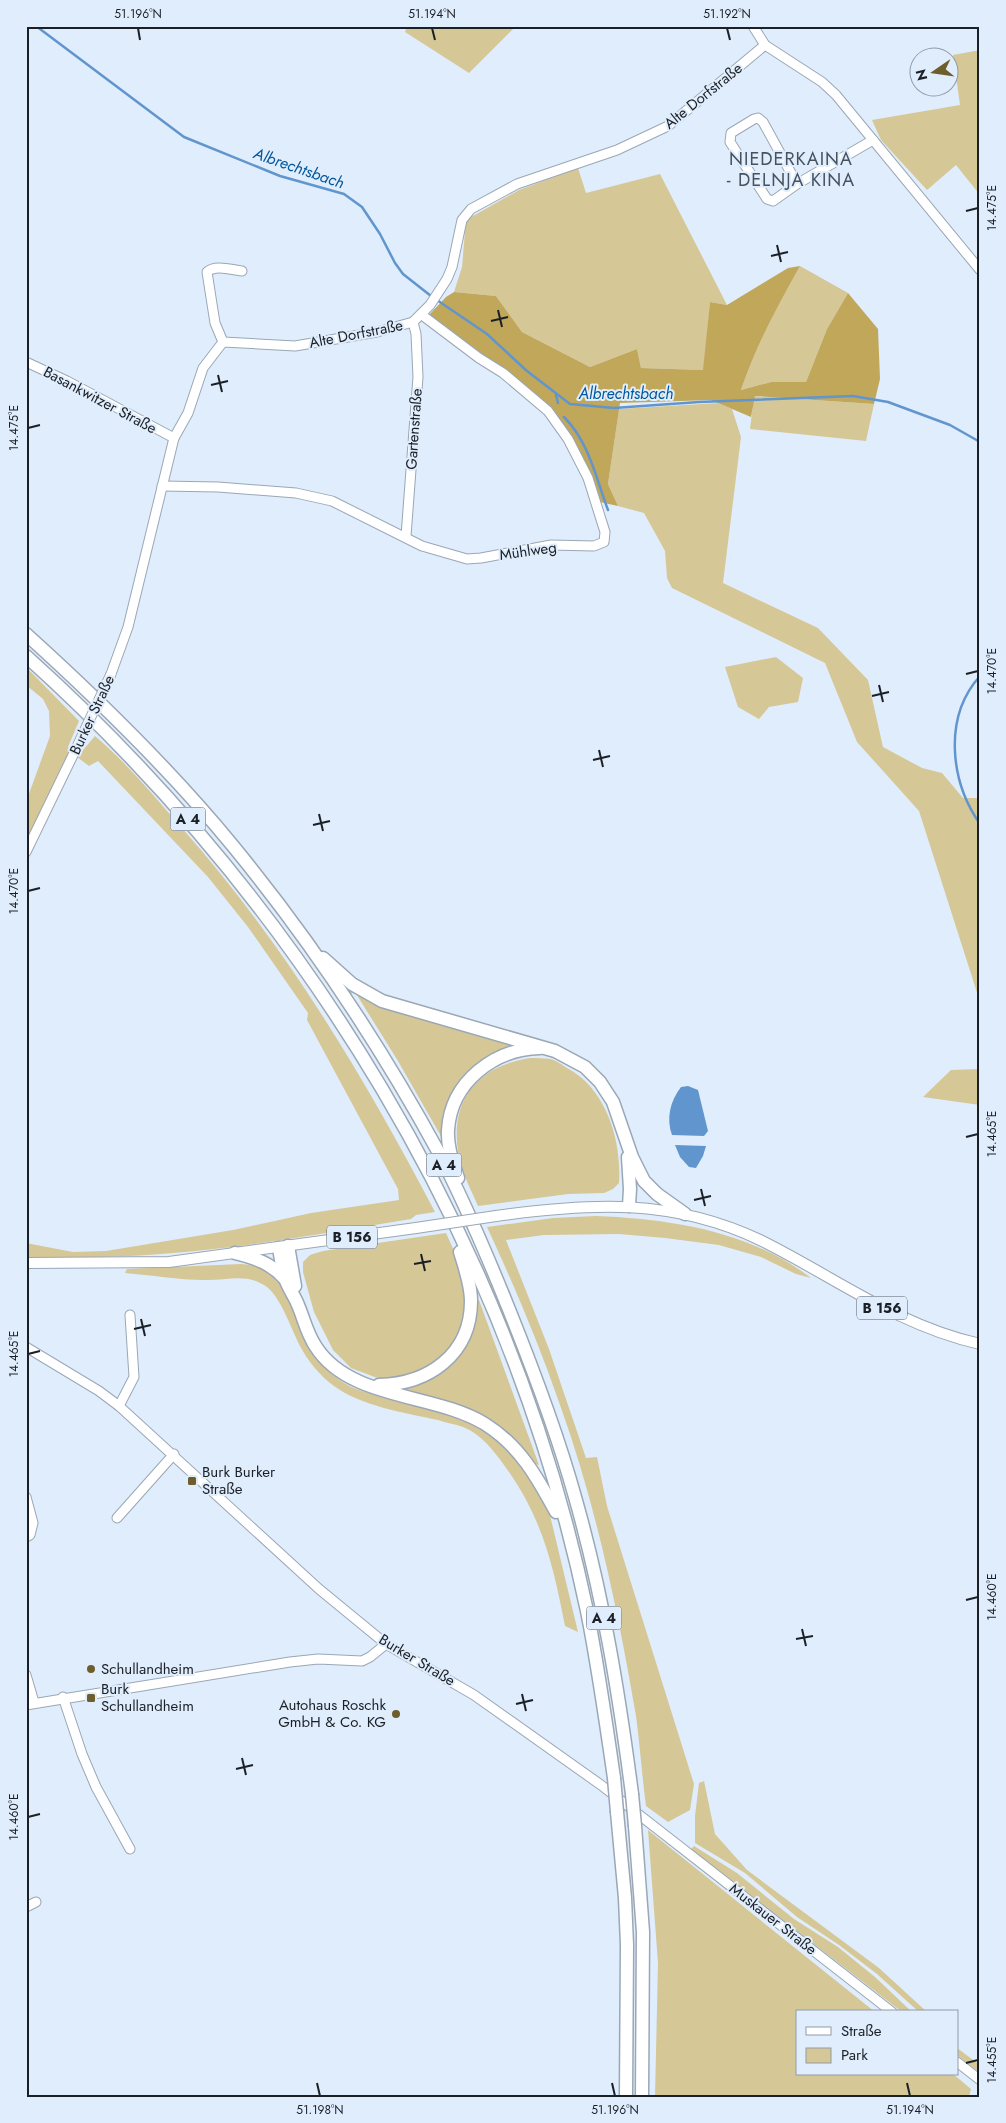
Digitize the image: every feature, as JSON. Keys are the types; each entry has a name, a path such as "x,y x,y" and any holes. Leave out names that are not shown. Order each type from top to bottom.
{"highway":[{"name":"A 4","path":"26,634 119,720 192,800 233,846 308,944 363,1026 411,1106 439,1154 474,1226 529,1359 575,1497 619,1690 632,1794 643,1932 642,2097"},
{"name":"A 4","path":"26,656 64,690 166,795 214,850 260,908 310,977 359,1050 413,1144 474,1266 514,1364 540,1439 567,1532 588,1618 601,1688 614,1778 625,1898 627,1945 626,2097"},
{"path":"308,944 352,984 382,1001 544,1048 576,1060 596,1078 613,1102 627,1142 644,1181 657,1194 685,1214"},
{"path":"474,1226 450,1150 448,1130 454,1101 470,1078 492,1061 516,1052 544,1048"},
{"path":"627,1142 630,1189 629,1206"},
{"path":"371,1385 402,1383 430,1373 452,1354 466,1329 471,1301 469,1282 444,1205"},
{"path":"284,1247 298,1304"},
{"path":"284,1247 286,1281"},
{"path":"235,1253 260,1259 286,1281 298,1304 312,1340 322,1355 342,1373 398,1395 462,1413 496,1432 516,1449 534,1471 567,1532"}],"main road":[{"name":"B 156","path":"26,1263 169,1262 496,1216 570,1207 629,1206 685,1214 726,1226 792,1256 868,1301 903,1318 952,1338 980,1344"}],"street":[{"path":"753,26 765,45 822,82 836,95 980,270"},
{"name":"Alte Dorfstraße","path":"223,342 295,346 377,332 413,322 422,315 441,290 452,267 462,220 471,209 518,184 617,150 668,126 765,45"},
{"path":"798,184 763,122 758,118 731,133 730,142 767,199 773,201 873,140"},
{"path":"162,486 174,438 188,413 203,368 223,342 215,324 207,272 210,268 242,271"},
{"name":"Mühlweg","path":"162,486 218,487 286,492 332,501 422,546 463,558 481,558 551,545 594,546 604,542 604,532 588,478 568,439 548,411 509,378 422,315"},
{"name":"Gartenstraße","path":"406,536 418,377 416,334 413,322"},
{"name":"Basankwitzer Straße","path":"26,362 67,381 174,438"},
{"name":"Burker Straße","path":"26,852 111,674 128,627 162,486"},
{"path":"119,1406 134,1377 130,1314"},
{"name":"Burker Straße","path":"26,1347 99,1391 119,1406 174,1454 319,1589 386,1644 474,1695 506,1716 654,1825"},
{"path":"117,1518 174,1454"},
{"path":"26,1497 33,1523 30,1535 26,1537"},
{"path":"26,1676 30,1704 63,1697 290,1662 318,1659 362,1661 386,1644"},
{"path":"63,1697 82,1754 96,1787 130,1849"},
{"name":"Muskauer Straße","path":"654,1825 889,2010"},
{"path":"26,1898 36,1902 26,1907"},
{"path":"958,2063 980,2080"}],"green space":[{"path":"407,26 516,26 469,73 405,32"},
{"path":"980,50 980,195 956,165 927,190 881,140 872,120 960,105 958,54"},
{"path":"578,168 586,193 660,174 727,305 710,302 704,370 641,368 637,349 590,367 522,332 496,296 454,292 462,267 466,220 519,190"},
{"path":"800,266 848,293 827,329 806,382 771,382 741,390 753,358"},
{"path":"754,396 874,404 866,441 750,429"},
{"path":"718,403 732,409 741,437 723,583 818,628 868,680 883,747 922,768 942,773 963,798 980,798 980,1002 919,811 857,742 825,663 672,588 667,578 665,551 644,513 618,506 608,484 619,409"},
{"path":"776,657 803,678 798,702 769,707 759,719 738,707 725,667"},
{"path":"26,667 79,721 68,747 73,753 26,851 26,802 50,736 49,711 43,699 26,685"},
{"path":"95,736 129,768 181,827 255,918 288,964 350,1060 435,1212 416,1215 411,1219 242,1246 126,1256 26,1257 26,1243 73,1252 106,1251 233,1230 311,1213 399,1200 398,1189 307,1020 308,1013 248,927 208,877 98,761 89,766 77,757"},
{"path":"333,968 364,995 527,1043 489,1057 465,1074 457,1085 451,1099 442,1138 398,1061 355,992 351,994"},
{"path":"530,1058 554,1060 581,1077 592,1088 609,1117 614,1133 618,1150 619,1183 613,1189 604,1193 568,1194 478,1206 464,1175 459,1156 458,1119 463,1103 470,1089 481,1078 511,1062"},
{"path":"980,1069 980,1105 923,1097 951,1070"},
{"path":"596,1216 653,1220 709,1230 762,1249 787,1262 811,1278 796,1274 761,1257 719,1245 665,1238 619,1234 544,1235 506,1240 549,1349 586,1458 597,1457 607,1506 694,1784 690,1810 668,1822 646,1806 636,1716 622,1637 585,1481 544,1360 487,1227 553,1218"},
{"path":"446,1233 460,1264 466,1288 464,1329 453,1348 422,1374 380,1379 351,1368 333,1350 314,1312 303,1272 303,1262 310,1255 323,1251"},
{"path":"241,1264 265,1268 281,1280 307,1344 330,1373 340,1380 362,1391 464,1419 494,1436 521,1460 548,1507 578,1632 565,1626 556,1582 544,1542 528,1503 504,1465 481,1438 460,1426 370,1404 334,1386 319,1373 306,1357 285,1312 275,1296 257,1281 242,1278 184,1279 125,1273 127,1269"},
{"path":"479,1300 539,1465 535,1464 519,1444 393,1389 436,1375 476,1302"},
{"path":"704,1781 715,1834 747,1870 879,1968 925,2010 917,2010 877,1974 839,1945 797,1917 745,1873 695,1843 695,1816 699,1783"},
{"path":"648,1830 873,2010 796,2010 796,2076 955,2076 971,2089 969,2097 655,2097 658,1963"},
{"path":"694,1846 737,1873 794,1919 838,1947 875,1977 910,2010 899,2010 691,1849"},
{"path":"958,2049 980,2065 980,2073 958,2056"}],"shaded area":[{"path":"800,266 753,358 741,390 771,382 806,382 827,329 848,293 878,329 880,379 874,404 755,396 751,417 711,400 620,403 608,484 618,506 595,501 558,424 480,354 428,316 446,297 454,292 496,296 522,332 590,367 637,349 641,368 703,370 710,302 727,305 788,268"}],"water":[{"path":"688,1086 698,1090 708,1131 704,1136 672,1135 670,1129 669,1116 674,1098 681,1087"},
{"path":"675,1145 706,1146 696,1168 689,1167 680,1157"}],"waterway":[{"name":"Albrechtsbach","path":"36,26 184,137 280,176 344,194 362,207 403,274 431,296 487,334 527,371 570,404 614,408 699,402 853,396 888,402 950,425 980,442"},
{"name":"Albrechtsbach","path":"556,395 558,403"},
{"path":"564,417 573,427 586,449 608,510"},
{"name":"Albrechtsbach","path":"980,676 968,692 960,710 955,749 957,769 962,788 980,824"}],"place":[{"name":"Burk Burker Straße","path":"192,1481"},
{"name":"Schullandheim","path":"91,1669"},
{"name":"Burk Schullandheim","path":"91,1698"},
{"name":"Autohaus Roschk GmbH & Co. KG","path":"396,1714"}],"district":[{"name":"NIEDERKAINA - DELNJA KINA","path":"791,169"}]}
